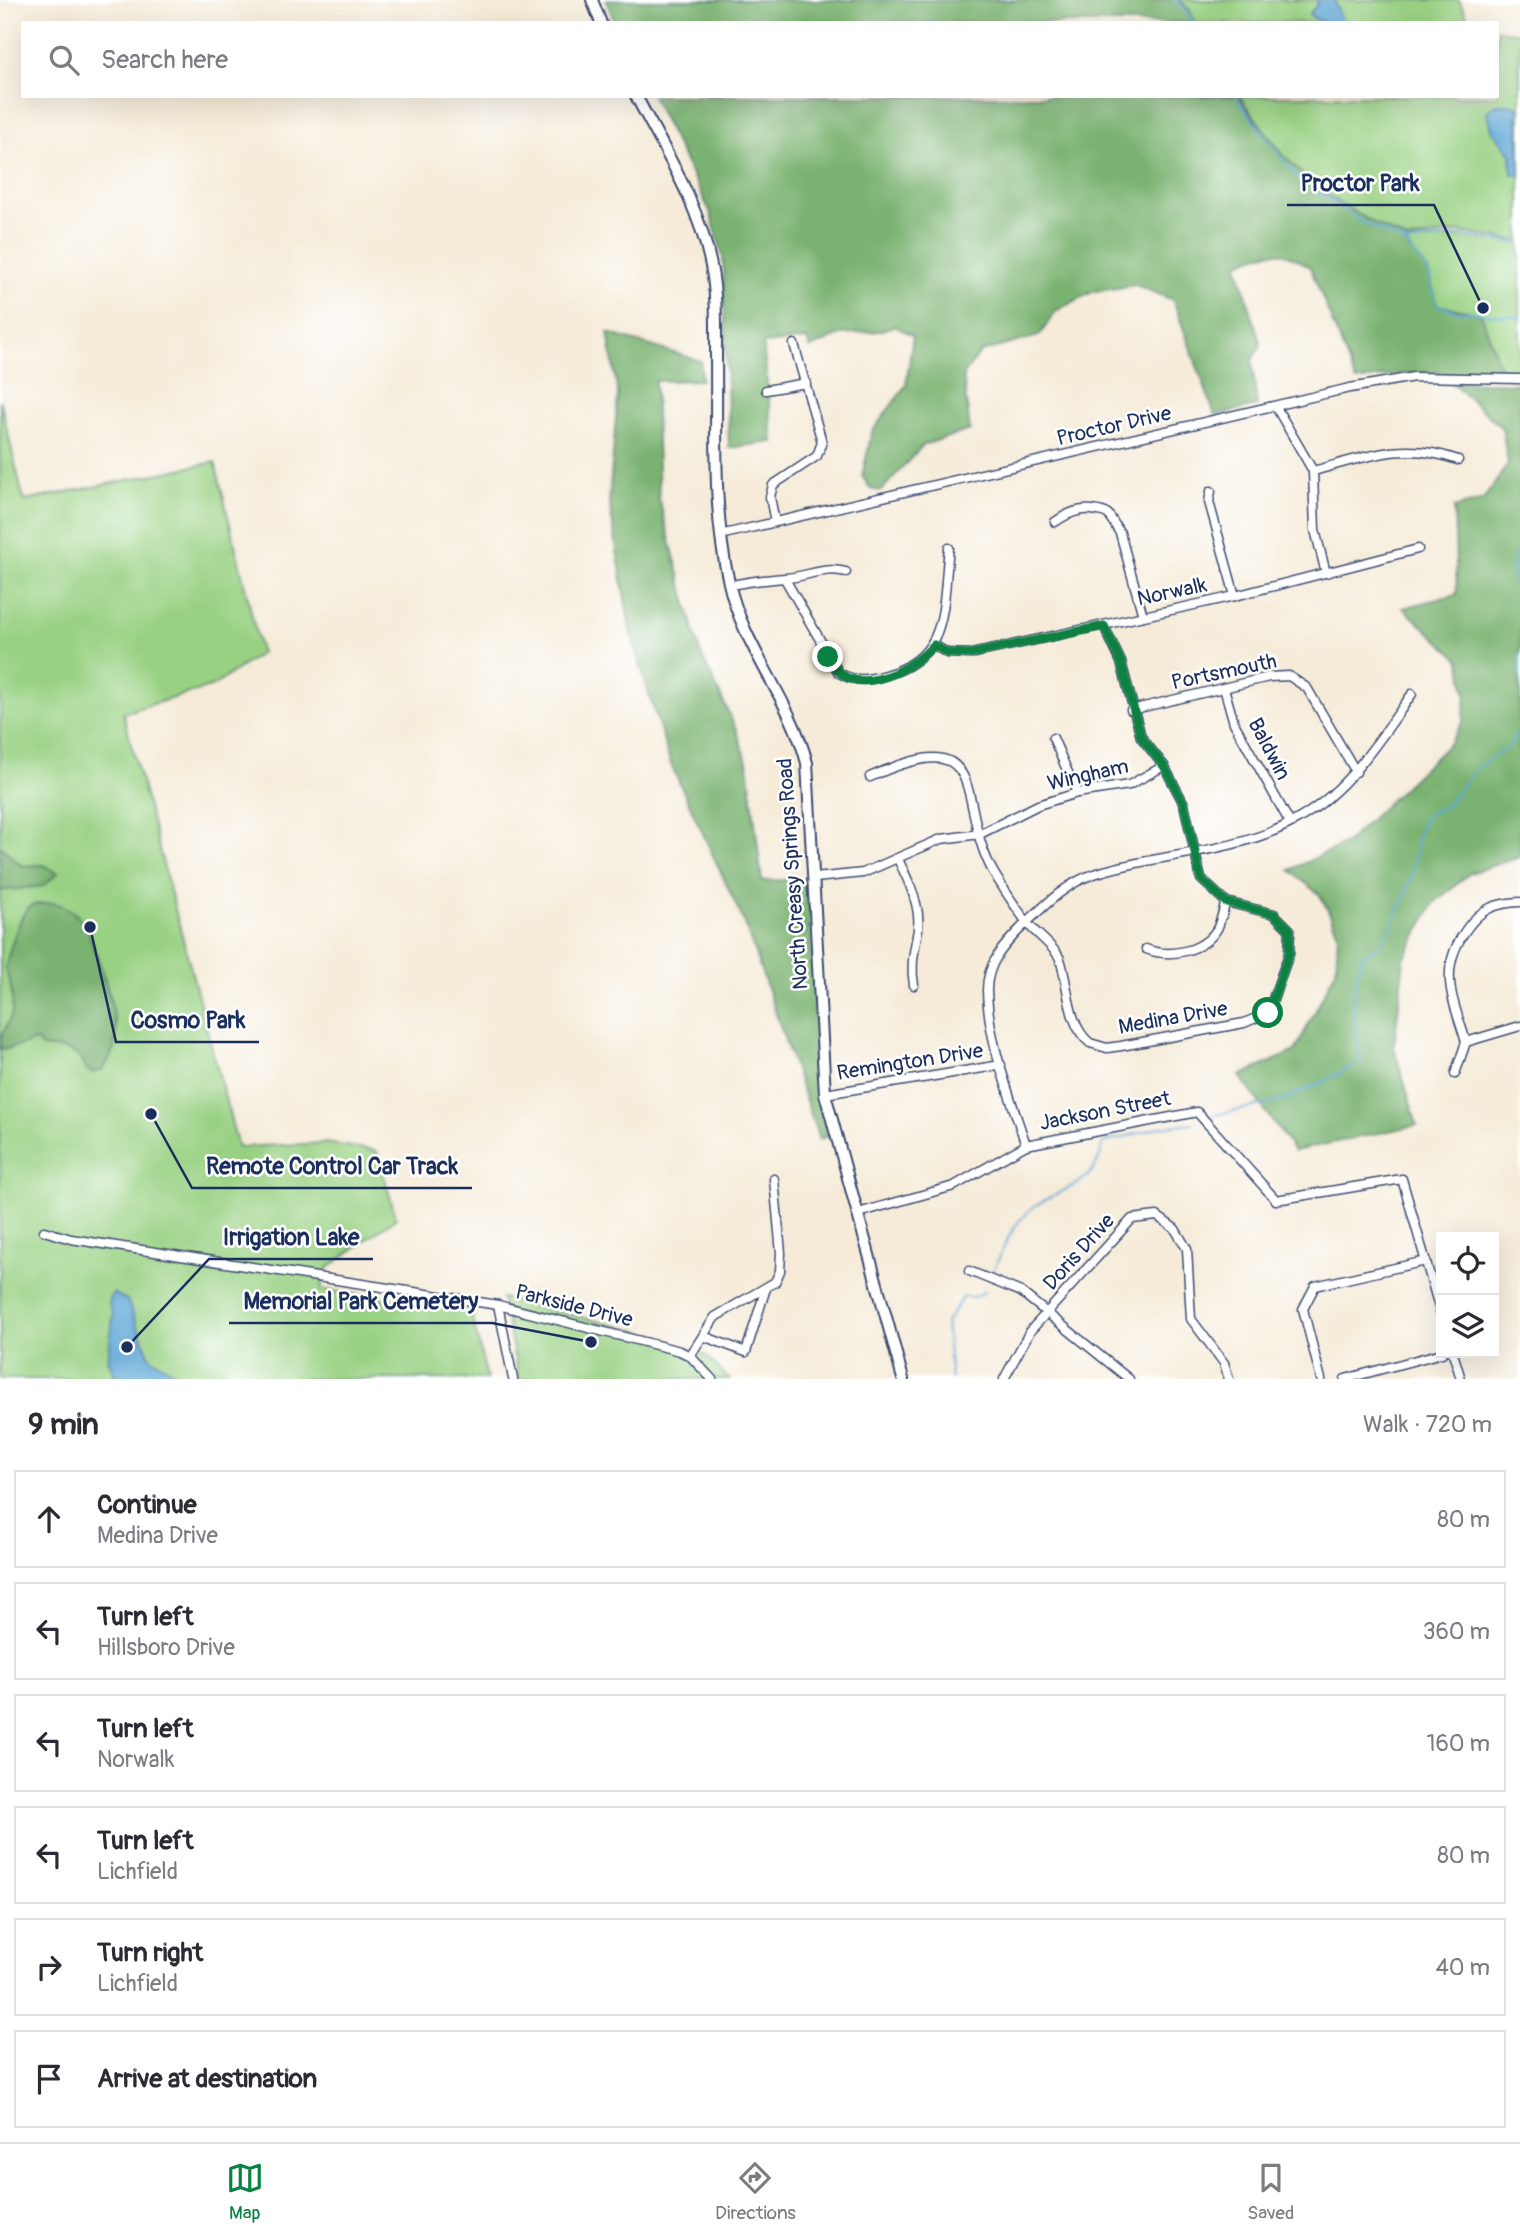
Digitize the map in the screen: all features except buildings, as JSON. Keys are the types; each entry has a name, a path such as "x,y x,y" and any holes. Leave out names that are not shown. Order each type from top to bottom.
{"street":[{"path":"592,0 599,21"},
{"name":"North Creasy Springs Road","path":"637,98 694,206 711,265 716,308 720,535 729,586 740,616 801,741 808,774 815,878 814,930 824,1035 825,1094 903,1379"},
{"path":"775,522 770,497 773,485 817,456 821,449 821,434 794,344"},
{"name":"Proctor Drive","path":"720,535 1350,388 1414,377 1520,379"},
{"path":"766,390 806,383"},
{"path":"1276,407 1313,471 1315,530 1326,573"},
{"path":"1313,471 1394,450 1433,450 1458,460"},
{"path":"1211,491 1209,502 1235,596"},
{"path":"1055,522 1067,513 1089,508 1108,514 1119,533 1143,616"},
{"path":"785,579 839,673 850,679 863,680 899,672 920,660 934,645 940,624 949,548"},
{"name":"Norwalk","path":"934,645 947,653 971,654 1235,596 1418,549"},
{"path":"729,586 752,579 785,579 825,570 846,572"},
{"path":"1104,626 1121,662 1131,710 1141,737 1164,766 1184,804 1201,879 1226,902 1216,929 1201,946 1157,954 1146,949"},
{"name":"Portsmouth","path":"1131,710 1282,675 1298,680 1307,688 1356,772"},
{"name":"Baldwin","path":"1224,688 1234,723 1290,824"},
{"path":"1026,1144 1001,1065 987,989 991,966 1002,946 1069,887 1093,874 1195,854 1245,841 1290,824 1324,802 1356,772 1412,694"},
{"path":"1053,738 1077,793"},
{"path":"870,777 897,765 937,757 948,760 965,775 993,872 1027,922"},
{"name":"Wingham","path":"815,878 863,873 941,839 980,834 1038,805 1077,793 1129,785 1164,766"},
{"path":"898,859 916,908 918,927 910,967 914,985"},
{"name":"Medina Drive","path":"1027,922 1058,955 1075,1021 1084,1039 1107,1048 1258,1019 1268,1013 1289,954 1290,930 1274,914 1226,902"},
{"path":"1455,1074 1466,1042 1451,994 1449,963 1453,950 1476,916 1485,909 1520,902"},
{"path":"1466,1042 1520,1026"},
{"name":"Remington Drive","path":"825,1094 1001,1065"},
{"name":"Jackson Street","path":"858,1213 954,1186 1026,1144 1197,1112 1276,1200 1402,1179 1436,1296"},
{"path":"712,1379 690,1356 715,1317 775,1282 780,1271 774,1179"},
{"name":"Doris Drive","path":"1004,1379 1030,1331 1132,1219 1157,1216 1175,1229 1187,1249 1191,1319 1224,1363 1229,1379"},
{"name":"Parkside Drive","path":"44,1230 71,1239 498,1305 690,1356"},
{"path":"1321,1379 1303,1309 1315,1286 1426,1261"},
{"path":"969,1271 1021,1292 1129,1379"},
{"path":"703,1336 746,1352 766,1287"},
{"path":"498,1305 513,1379"},
{"path":"1345,1379 1436,1355"},
{"path":"1455,1358 1461,1379"}],"green space":[{"path":"606,0 1179,0 1189,9 1195,21 614,21"},
{"path":"1179,0 1459,0 1469,21 1195,21 1189,9"},
{"path":"1499,30 1520,33 1520,241 1458,232 1407,240 1358,217 1296,172 1240,98 1499,98"},
{"path":"653,98 1240,98 1274,144 1311,182 1355,213 1407,240 1408,247 1428,271 1437,305 1481,314 1502,374 1409,373 1356,381 1310,267 1282,253 1266,253 1237,264 1261,345 1252,360 1257,406 1215,415 1173,300 1136,285 1092,292 1057,310 1039,336 981,352 963,375 970,430 923,445 881,491 871,489 862,476 872,432 906,385 913,336 895,326 878,331 843,334 810,348 807,339 763,344 773,442 729,448 723,257 710,211"},
{"path":"1459,236 1520,243 1520,378 1502,374 1481,314 1437,305 1428,271 1404,242"},
{"path":"608,333 701,361 701,380 655,381 659,500 700,652 736,729 748,765 762,881 808,879 818,1080 828,1136 819,1139 745,924 671,765 631,635 609,501 618,394"},
{"path":"1451,382 1520,384 1520,857 1470,873 1434,903 1404,958 1394,1048 1417,1125 1294,1151 1240,1076 1295,1051 1336,970 1338,934 1329,912 1320,895 1290,870 1346,843 1450,743 1463,722 1466,695 1460,660 1403,608 1457,594 1454,508 1483,500 1508,464 1502,428"},
{"path":"0,400 24,501 215,462 261,653 213,686 123,713 238,1147 326,1143 377,1151 396,1218 329,1267 321,1289 471,1312 487,1379 0,1379"},
{"path":"0,846 22,866 44,865 58,873 43,886 0,891"},
{"path":"54,903 69,909 81,920 92,941 103,975 113,1010 116,1034 112,1053 103,1070 91,1073 73,1053 42,1047 37,1041 0,1048 12,1009 11,987 5,969 15,935 23,916 31,906"},
{"path":"502,1298 635,1330 704,1354 729,1379 519,1379"}],"water":[{"path":"1317,0 1334,0 1342,21 1320,21 1312,17 1309,14 1317,5"},
{"path":"1496,104 1511,104 1517,107 1520,175 1512,174 1511,154 1493,131 1486,112"},
{"path":"113,1293 127,1300 150,1357 184,1379 117,1379 108,1360 113,1316 109,1304"}],"waterway":[{"path":"1175,0 1186,10 1191,21"},
{"path":"1237,98 1295,175 1360,221 1407,243 1459,236 1520,243"},
{"path":"1405,243 1428,271 1437,305 1456,311 1520,317"},
{"path":"1520,545 1513,565 1520,600"},
{"path":"1520,655 1520,677"},
{"path":"1211,1116 1285,1100 1360,1063 1353,1007 1362,956 1378,947 1391,929 1413,873 1418,832 1426,815 1446,806 1479,765 1508,748 1517,735 1520,724"},
{"path":"992,1274 1008,1239 1024,1215 1042,1201 1085,1178 1093,1170 1103,1143 1161,1127 1193,1123"},
{"path":"951,1379 946,1322 964,1296 974,1297 984,1292"}],"place":[{"name":"Proctor Park","path":"1483,308"},
{"name":"Cosmo Park","path":"90,927"},
{"name":"Remote Control Car Track","path":"151,1114"},
{"name":"Memorial Park Cemetery","path":"591,1342"},
{"name":"Irrigation Lake","path":"127,1347"}],"route":[{"path":"828,657 839,673 850,679 863,680 909,668 934,645 947,653 971,654 1104,626 1121,662 1131,710 1141,737 1164,766 1184,804 1201,879 1226,902 1274,914 1290,930 1289,954 1268,1013"}]}
